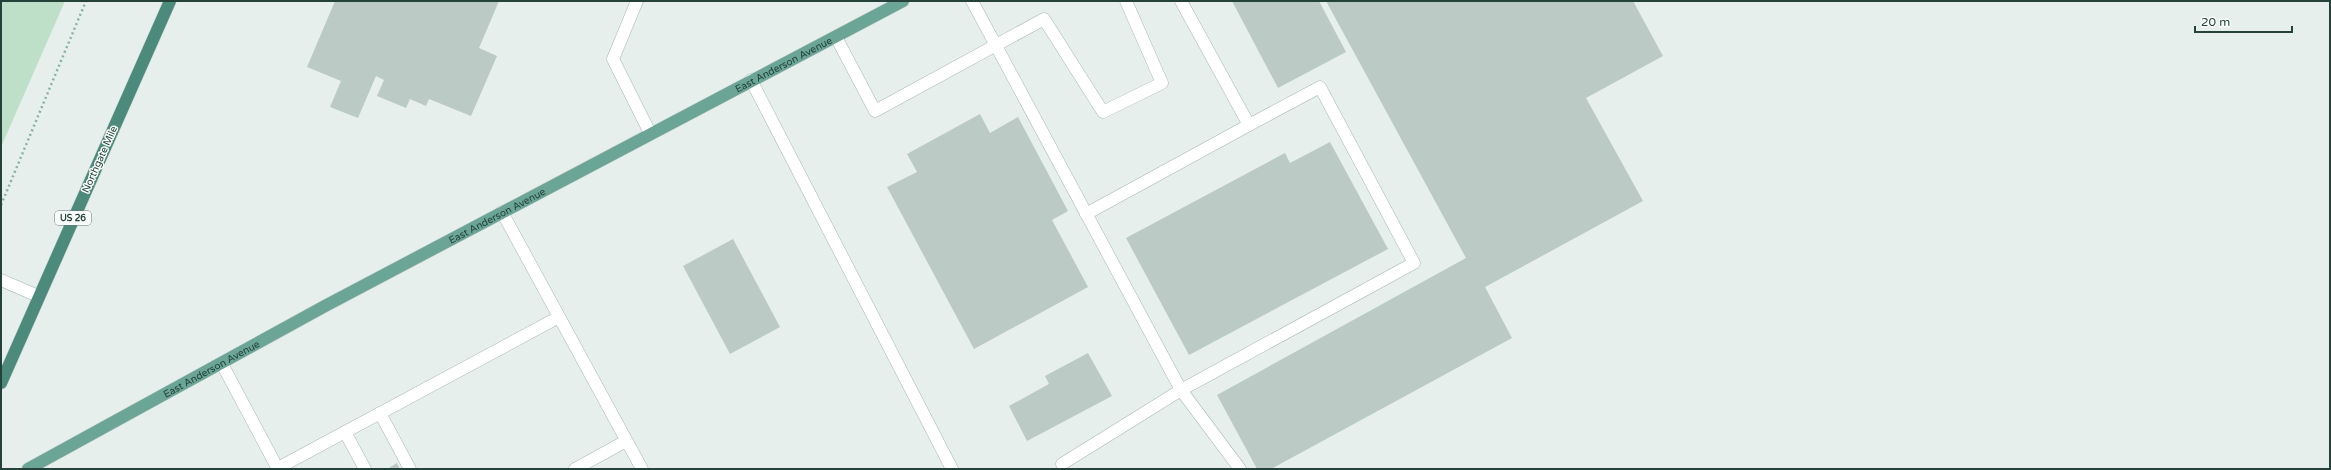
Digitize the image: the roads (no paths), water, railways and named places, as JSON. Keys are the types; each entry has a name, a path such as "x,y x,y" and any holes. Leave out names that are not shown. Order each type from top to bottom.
{"highway":[{"name":"Northgate Mile","path":"1,383 38,296 170,1"}],"main road":[{"name":"East Anderson Avenue","path":"28,469 502,212 903,1"}],"lane":[{"path":"637,1 613,59 650,133"},
{"path":"972,1 1181,390 1240,469"},
{"path":"836,37 875,111 1044,19 1103,112 1162,83 1126,1"},
{"path":"1181,1 1249,125"},
{"path":"751,80 952,469"},
{"path":"1062,464 1181,390 1414,262 1320,87 1086,214"},
{"path":"502,212 642,469"},
{"path":"1,280 38,296"},
{"path":"222,364 278,469 560,317"},
{"path":"380,413 410,469"},
{"path":"345,432 365,469"},
{"path":"575,469 626,441"}]}
